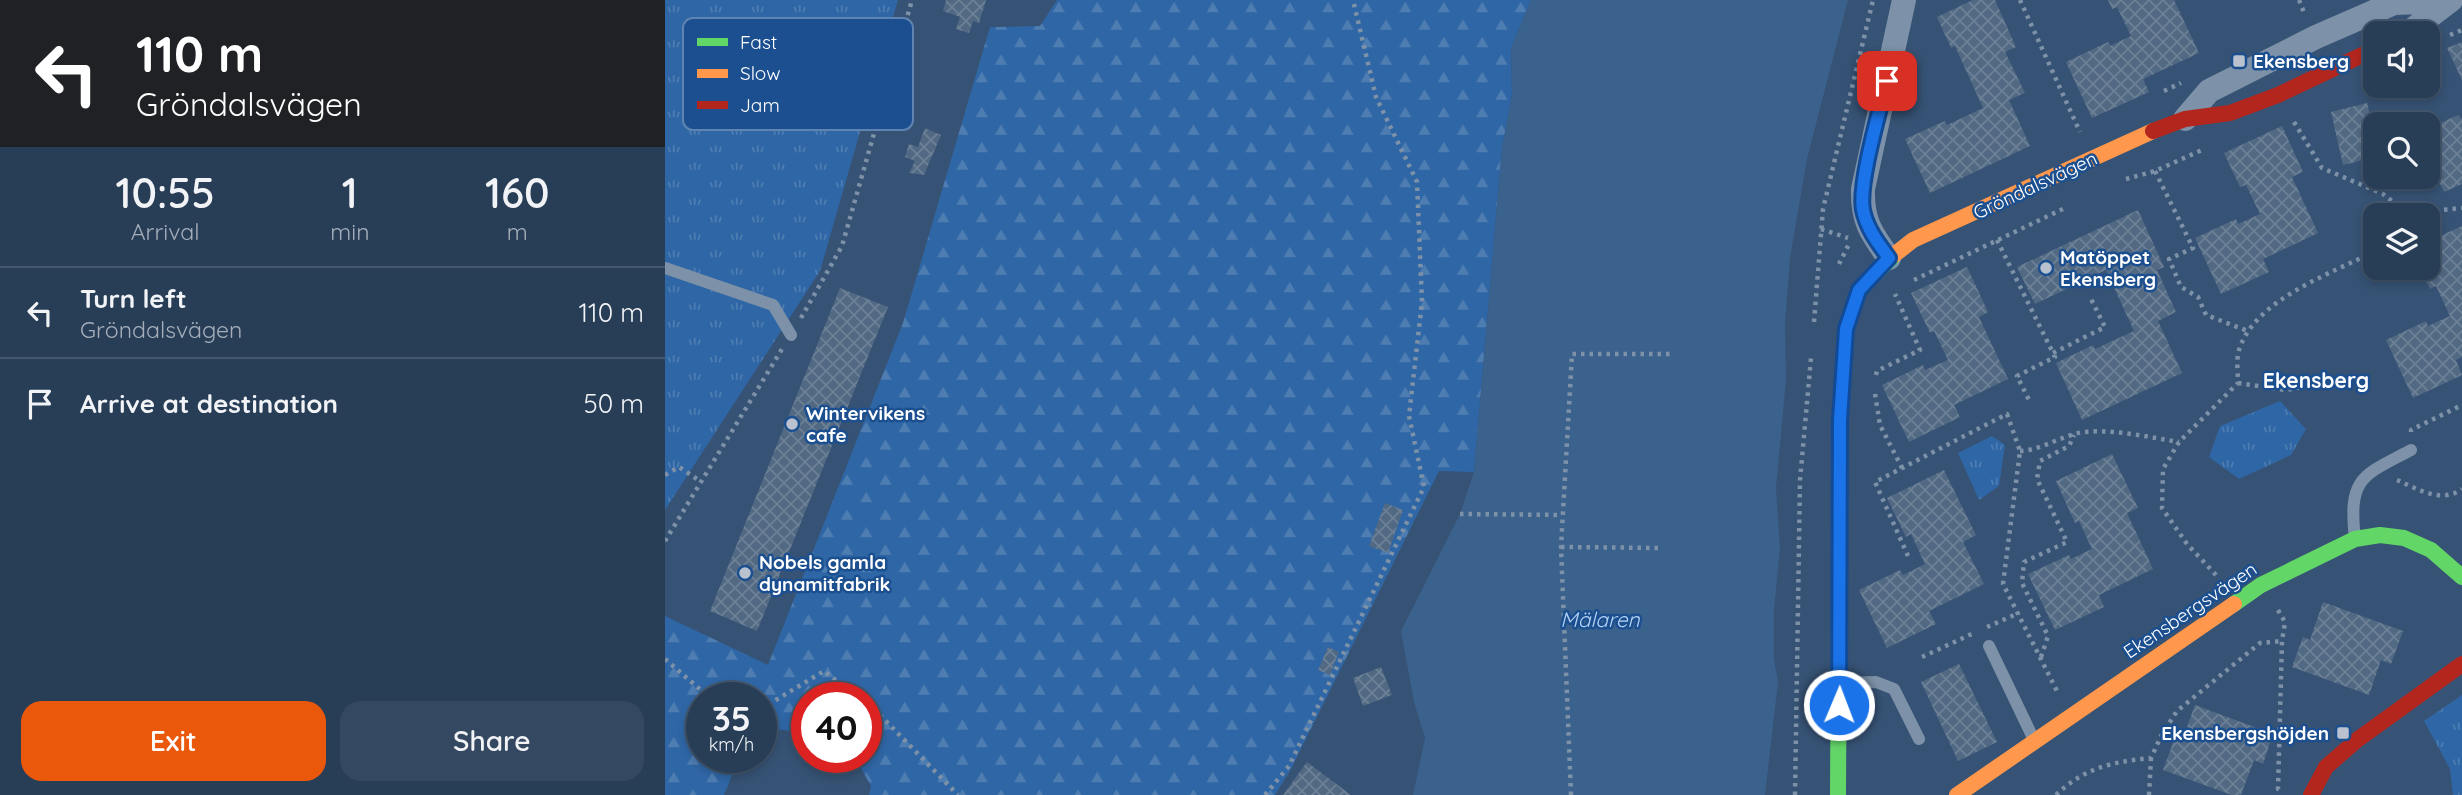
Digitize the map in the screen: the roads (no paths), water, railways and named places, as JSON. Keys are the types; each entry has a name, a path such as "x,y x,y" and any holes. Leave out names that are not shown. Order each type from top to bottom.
{"street":[{"path":"1889,258 1869,230 1863,208 1863,189 1904,0"},
{"name":"Gröndalsvägen","path":"2185,119 2210,91 2316,37 2394,3 2450,0"},
{"name":"Gröndalsvägen","path":"2424,21 2450,0"},
{"name":"Gröndalsvägen","path":"1838,795 1840,420 1846,329 1859,290 1889,258 1913,240 2135,139 2185,119 2230,113 2363,54"},
{"name":"Ekensbergsvägen","path":"1957,795 2261,585 2355,539 2380,535 2403,538 2431,550 2462,577"},
{"path":"2311,793 2326,767 2357,740 2462,664"}],"lane":[{"path":"665,268 773,305 791,335"},
{"path":"2355,539 2352,515 2355,494 2362,479 2411,450"},
{"path":"1989,646 2035,741"},
{"path":"1839,682 1876,681 1894,690 1919,739"},
{"path":"1981,778 1987,795"}],"water":[{"name":"Mälaren","path":"1531,0 1848,0 1807,159 1790,258 1785,323 1786,380 1776,488 1780,548 1774,610 1774,659 1778,682 1765,795 1413,795 1425,738 1414,702 1401,631 1460,514 1474,472 1502,148 1512,95 1511,48"}],"place":[{"name":"Ekensberg","path":"2239,61"},
{"name":"Matöppet Ekensberg","path":"2046,268"},
{"name":"Wintervikens cafe","path":"792,424"},
{"name":"Nobels gamla dynamitfabrik","path":"745,573"},
{"name":"Ekensbergshöjden","path":"2343,733"}],"district":[{"name":"Ekensberg","path":"2316,381"}]}
